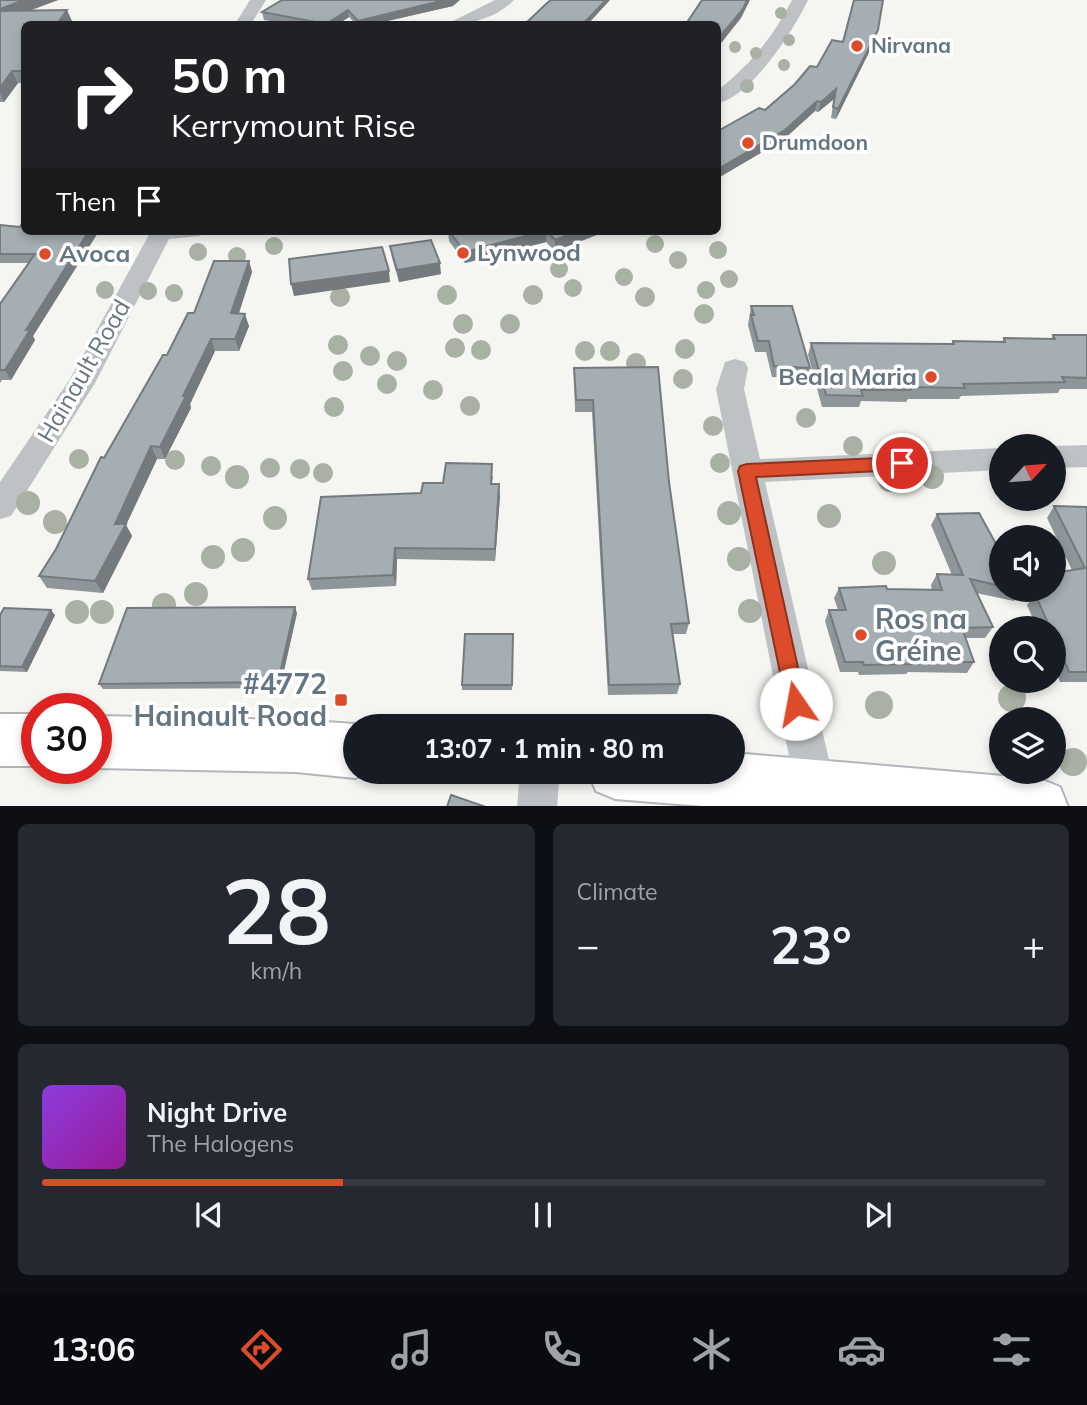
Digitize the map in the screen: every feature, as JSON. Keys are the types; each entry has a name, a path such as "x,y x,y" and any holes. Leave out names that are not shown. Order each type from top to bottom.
{"main road":[{"path":"0,740 21,740"},
{"path":"112,741 296,746 343,750"},
{"path":"745,781 1029,806"}],"street":[{"path":"245,21 258,0"},
{"path":"463,21 506,0"},
{"path":"721,95 766,55 782,35 800,0"},
{"name":"Hainault Road","path":"0,507 82,383 160,235"},
{"path":"735,368 730,389 815,786"},
{"path":"1066,457 1087,456"},
{"path":"747,471 989,460"},
{"path":"537,806 539,784"}],"building":[{"path":"0,0 24,0 0,9"},
{"path":"282,0 445,0 358,21 348,10 331,21 310,21 262,12"},
{"path":"551,0 606,0 586,21 528,21"},
{"path":"702,0 747,0 743,9 721,35 721,21 688,21"},
{"path":"854,0 883,0 878,30 838,109 833,107 836,89 821,102 817,101 785,130 721,167 721,129 759,108 765,110 795,84 810,66 817,67 832,40 843,42"},
{"path":"67,10 59,21 21,21 21,71 12,71 0,88 0,11"},
{"path":"0,225 20,227 21,235 86,235 26,330 30,330 5,370 0,370 0,304 35,254 0,254"},
{"path":"452,235 529,235 465,252"},
{"path":"551,235 568,235 555,240"},
{"path":"431,240 440,263 397,270 390,246"},
{"path":"382,247 389,271 291,284 289,259"},
{"path":"214,261 249,261 231,313 245,314 235,339 211,339 160,447 151,446 115,524 126,524 95,581 39,576 56,549 101,457 104,458 163,355 167,355 188,313 194,313"},
{"path":"751,306 792,306 810,368 774,366 769,341 758,341"},
{"path":"1053,335 1087,335 1087,378 1062,377 1065,382 963,384 965,388 861,390 863,396 826,395 811,343 954,344 953,341 1005,342 1004,338 1055,339"},
{"path":"658,367 669,482 689,623 671,624 680,684 609,685 593,400 576,400 574,368"},
{"path":"446,463 492,464 491,484 499,484 495,549 395,548 393,575 308,579 321,497 421,493 423,483 443,483"},
{"path":"1066,506 1087,507 1087,672 1069,672 1066,665 1066,616 1045,616 1039,602 1066,602 1066,571 1085,568 1066,525 1056,511 1066,511"},
{"path":"979,513 989,531 989,583 970,579 989,619 989,627 962,628 974,662 864,665 863,662 845,662 829,610 846,610 839,588 886,586 887,589 942,590 937,574 963,575 937,514"},
{"path":"295,607 278,682 99,684 127,608"},
{"path":"4,608 51,610 22,667 0,666 0,615"},
{"path":"465,634 513,634 512,685 462,685"},
{"path":"451,795 483,806 447,806"}],"place":[{"name":"Nirvana","path":"857,46"},
{"name":"Drumdoon","path":"748,143"},
{"name":"Lynwood","path":"463,253"},
{"name":"Avoca","path":"45,254"},
{"name":"Beala Maria","path":"931,377"},
{"name":"Ros na Gréine","path":"861,635"},
{"name":"#4772 Hainault Road","path":"341,700"}],"route":[{"path":"796,704 747,471 902,463"}]}
